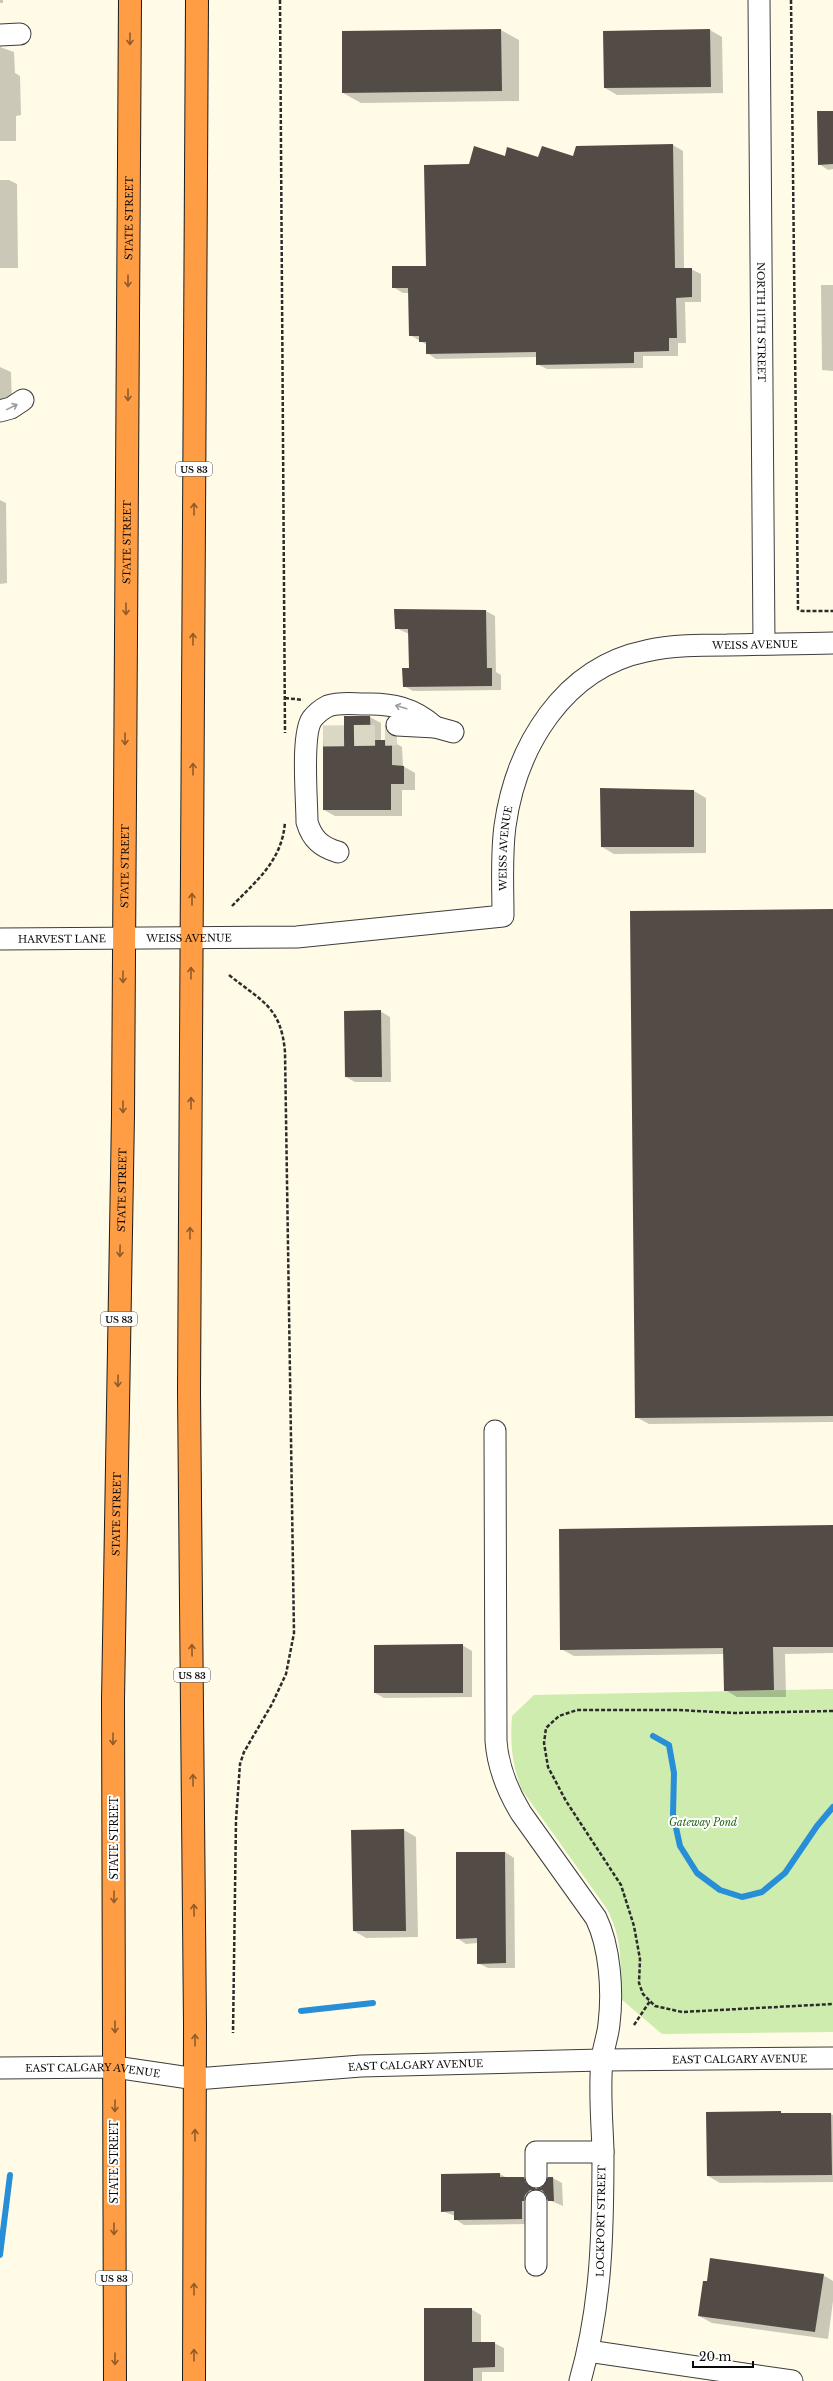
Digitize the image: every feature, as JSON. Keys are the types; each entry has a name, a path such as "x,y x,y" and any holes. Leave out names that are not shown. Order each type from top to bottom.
{"highway":[{"name":"STATE STREET","path":"115,2381 113,1700 123,938 130,0"},
{"name":"US 83","path":"194,2381 196,2078 189,1400 196,47 198,4"}],"street":[{"name":"NORTH 11TH STREET","path":"759,0 764,644"},
{"path":"0,411 11,408 23,400"},
{"name":"WEISS AVENUE","path":"123,938 297,937 504,916 502,855 509,802 524,755 542,723 557,704 594,672 614,662 643,651 683,646 833,644"},
{"path":"338,852 320,845 310,830 307,822 306,741 311,720 319,712 334,705 381,703 395,705 444,729 397,730"},
{"path":"306,756 312,742 324,731"},
{"name":"HARVEST LANE","path":"0,940 123,938"},
{"name":"LOCKPORT STREET","path":"495,1431 497,1754 503,1779 512,1797 596,1918 604,1933 609,1962 610,2024 602,2060 603,2152 601,2269 588,2351 580,2381"},
{"name":"EAST CALGARY AVENUE","path":"0,2068 115,2067 196,2078 361,2066 602,2060 833,2058"},
{"path":"536,2177 536,2152 603,2152"},
{"path":"536,2201 536,2265"},
{"path":"588,2351 792,2381"}],"path":[{"path":"280,0 285,738"},
{"path":"791,0 798,609 802,611 833,610"},
{"path":"232,906 256,882 278,853 282,842 286,816"},
{"path":"229,975 267,1003 278,1022 285,1046 294,1625 293,1646 286,1674 272,1704 244,1752 239,1771 233,2033"},
{"path":"833,1711 735,1713 678,1710 577,1710 559,1716 546,1728 544,1743 548,1767 566,1801 621,1885 634,1926 640,1959 639,1984 643,1994 655,2006 682,2012 833,2004"},
{"path":"634,2025 650,2001"}],"green space":[{"name":"Gateway Pond","path":"833,1689 833,2032 662,2034 621,1999 620,1953 616,1931 607,1909 522,1790 512,1754 512,1716 534,1695"}],"building":[{"path":"501,29 502,91 342,93 342,31"},
{"path":"710,29 711,87 604,88 603,31"},
{"path":"817,111 833,111 833,164 818,165"},
{"path":"673,144 675,268 692,268 692,297 676,298 677,338 669,338 669,351 634,352 634,363 536,365 536,352 426,354 426,342 419,342 419,336 409,336 408,288 392,288 392,266 426,266 424,165 469,164 474,146 505,156 507,147 538,157 542,146 573,156 576,146"},
{"path":"394,609 486,610 487,668 492,668 492,686 403,687 402,668 409,668 408,629 395,629"},
{"path":"344,716 370,716 371,740 392,740 392,765 404,766 404,784 391,784 391,810 323,810 323,740 344,740"},
{"path":"600,788 694,790 694,847 601,847"},
{"path":"833,909 833,1416 635,1418 630,911"},
{"path":"381,1010 382,1077 345,1077 344,1011"},
{"path":"833,1525 833,1647 773,1647 774,1690 724,1691 723,1648 560,1650 559,1529"},
{"path":"463,1644 463,1693 374,1693 374,1645"},
{"path":"404,1829 406,1931 353,1931 351,1830"},
{"path":"456,1852 505,1852 506,1963 477,1964 477,1938 456,1939"},
{"path":"781,2111 781,2113 831,2113 832,2175 707,2176 706,2112"},
{"path":"500,2173 500,2177 524,2177 526,2183 536,2189 542,2187 548,2177 553,2177 554,2201 548,2201 542,2190 530,2190 525,2195 524,2201 522,2201 522,2219 454,2220 454,2211 441,2212 441,2174"},
{"path":"710,2258 824,2274 815,2332 698,2316 703,2281 707,2281"},
{"path":"424,2308 472,2308 472,2342 495,2342 495,2367 473,2368 473,2381 424,2381"}],"waterway":[{"path":"653,1736 669,1745 674,1773 673,1814 680,1846 697,1873 720,1890 742,1897 762,1892 785,1873 817,1826 833,1807"},
{"path":"301,2011 373,2003"},
{"path":"0,2255 10,2175"}],"tunnel":[{"path":"323,736 397,735"}]}
